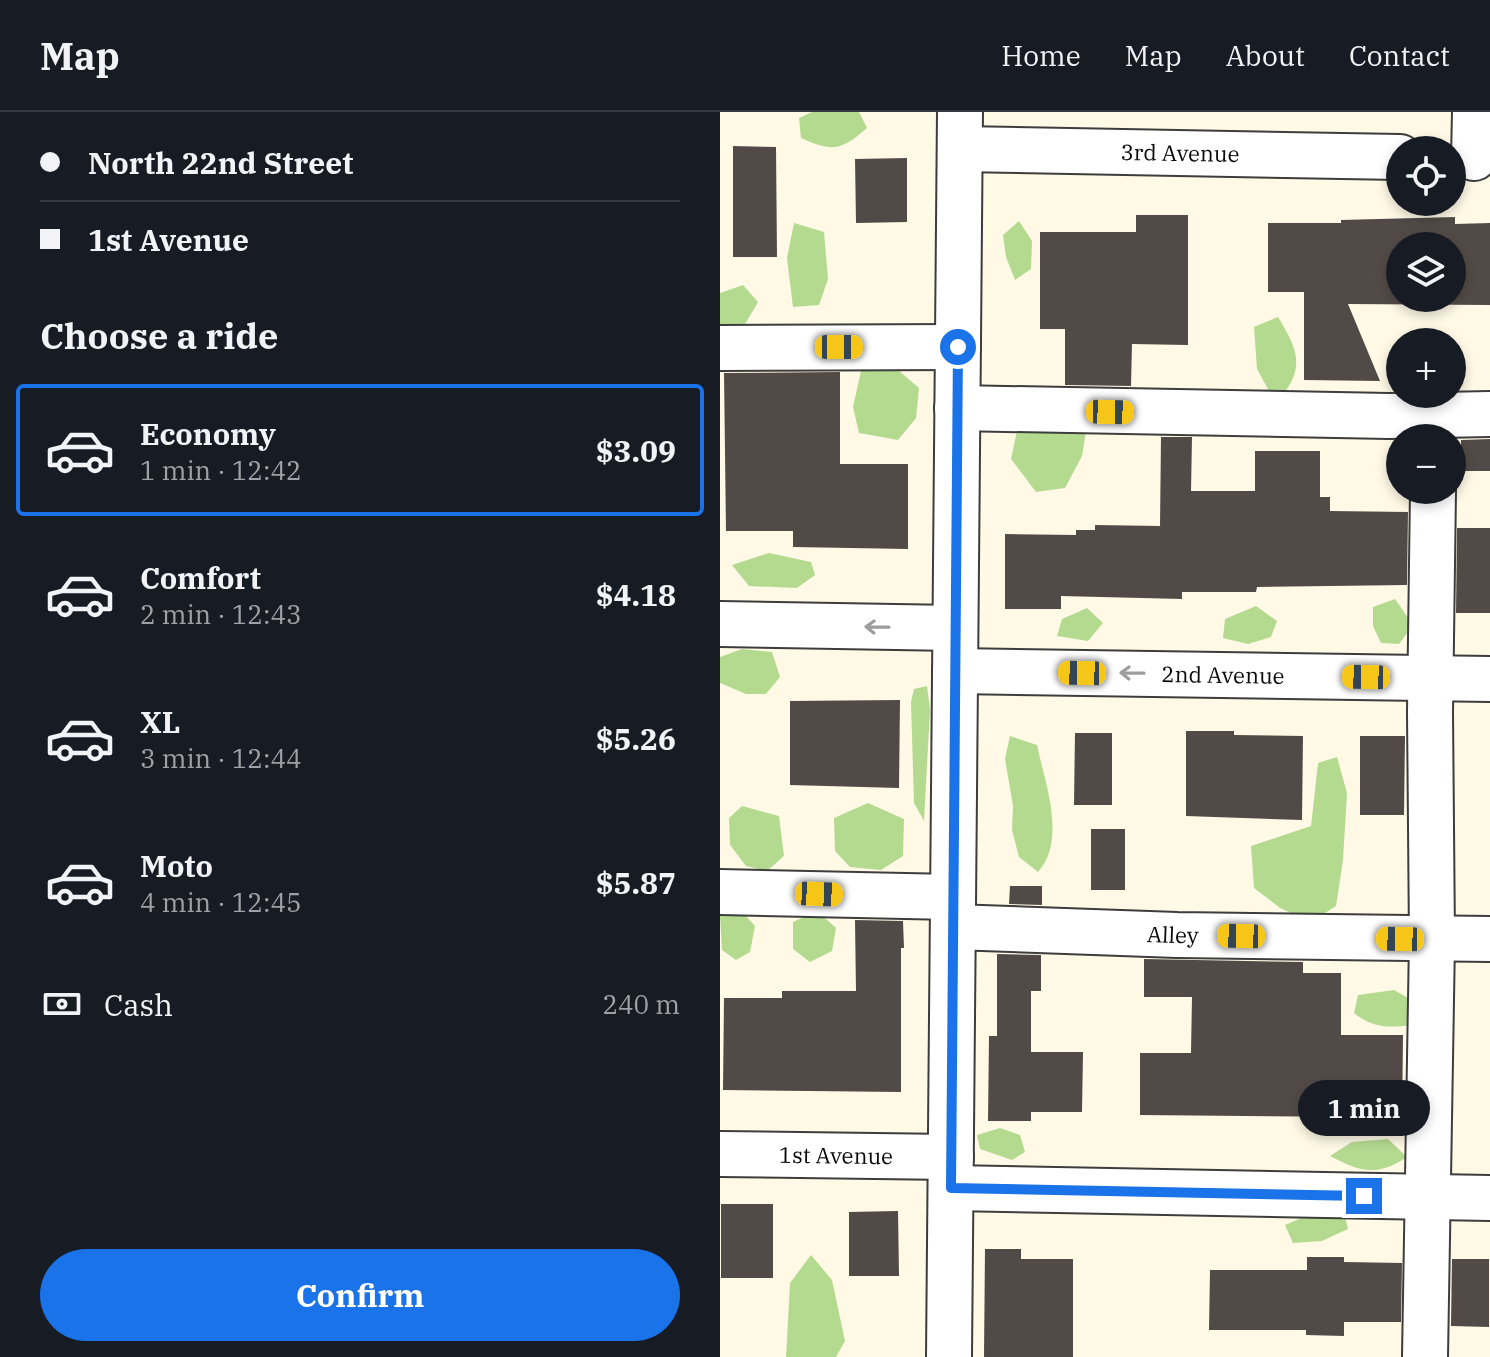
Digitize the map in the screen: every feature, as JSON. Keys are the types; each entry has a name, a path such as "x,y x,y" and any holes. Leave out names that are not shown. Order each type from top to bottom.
{"street":[{"path":"1472,158 1475,112"},
{"path":"949,1357 960,131"},
{"name":"3rd Avenue","path":"960,131 1386,156"},
{"path":"720,348 958,347"},
{"path":"957,408 1389,416 1425,424"},
{"path":"1443,424 1490,414"},
{"path":"1425,1357 1432,940 1430,678 1433,504"},
{"name":"2nd Avenue","path":"720,624 955,649 1490,679"},
{"name":"Alley","path":"720,892 1177,935 1490,939"},
{"name":"1st Avenue","path":"720,1154 951,1173 1490,1198"}],"green space":[{"path":"812,112 859,112 867,128 843,145 821,146 801,138 799,118"},
{"path":"1019,221 1032,241 1031,269 1015,280 1006,257 1003,235"},
{"path":"794,223 824,232 828,279 819,305 793,307 787,258"},
{"path":"743,285 758,302 744,326 720,326 720,293"},
{"path":"1278,317 1293,345 1296,363 1285,392 1269,391 1257,369 1254,327"},
{"path":"891,364 919,388 916,418 898,440 859,433 853,407 861,371"},
{"path":"1017,431 1086,432 1082,456 1065,488 1036,492 1011,459"},
{"path":"769,553 811,562 815,575 797,588 749,586 732,565"},
{"path":"1395,599 1413,625 1399,644 1381,643 1373,626 1373,607"},
{"path":"1256,606 1277,621 1271,637 1248,644 1223,638 1225,619"},
{"path":"1087,608 1103,623 1088,641 1057,636 1062,619"},
{"path":"742,649 772,652 780,677 766,694 746,694 720,683 720,657"},
{"path":"927,686 930,710 924,821 914,803 911,702 914,689"},
{"path":"1010,736 1037,745 1048,793 1053,828 1051,844 1047,859 1038,872 1019,857 1012,830 1013,806 1005,759"},
{"path":"1337,757 1347,793 1343,860 1336,906 1311,922 1280,908 1254,888 1251,846 1311,826 1318,763"},
{"path":"868,803 904,819 903,856 881,870 850,867 835,851 834,818"},
{"path":"742,806 779,816 784,856 767,871 746,866 730,845 729,818"},
{"path":"735,904 755,926 750,952 736,960 722,950 720,916"},
{"path":"817,911 836,928 832,951 810,962 793,949 793,922"},
{"path":"1394,990 1419,1004 1411,1025 1381,1026 1354,1013 1358,995"},
{"path":"1000,1128 1020,1135 1025,1152 1012,1160 980,1149 977,1135"},
{"path":"1388,1139 1407,1157 1387,1168 1360,1169 1330,1156 1352,1142"},
{"path":"1306,1216 1345,1217 1348,1229 1322,1241 1293,1243 1285,1225"},
{"path":"811,1255 832,1280 845,1341 836,1357 786,1357 790,1283"}],"building":[{"path":"733,146 776,147 777,257 733,257"},
{"path":"907,158 907,222 856,223 855,159"},
{"path":"1136,215 1188,215 1188,345 1132,344 1131,386 1065,385 1065,329 1040,329 1040,232 1136,232"},
{"path":"1455,217 1455,224 1490,223 1490,305 1466,305 1466,232 1386,232 1386,304 1348,304 1380,381 1304,380 1304,292 1268,292 1268,223 1341,223 1341,220"},
{"path":"840,372 840,464 908,464 908,549 793,547 793,531 726,531 724,373"},
{"path":"1161,437 1192,437 1191,491 1255,491 1255,451 1320,451 1320,497 1330,497 1330,511 1408,512 1407,585 1257,587 1256,592 1182,592 1182,599 1061,596 1061,609 1005,609 1005,534 1076,535 1076,530 1095,530 1095,525 1160,526"},
{"path":"1490,439 1490,471 1466,471 1466,440"},
{"path":"1457,528 1490,528 1490,613 1456,613"},
{"path":"900,700 899,788 790,785 790,701"},
{"path":"1186,731 1303,736 1302,820 1186,816"},
{"path":"1075,733 1112,733 1112,805 1074,805"},
{"path":"1360,736 1405,736 1404,815 1360,815"},
{"path":"1091,829 1125,829 1125,890 1091,890"},
{"path":"1010,886 1042,886 1042,905 1009,904"},
{"path":"855,920 903,921 901,1092 723,1090 724,998 782,998 782,991 856,991"},
{"path":"997,954 1041,955 1041,991 1031,991 1031,1052 1083,1052 1082,1112 1031,1112 1031,1121 988,1121 989,1036 997,1036"},
{"path":"1144,959 1303,962 1303,973 1341,973 1341,1035 1403,1035 1402,1124 1368,1124 1368,1117 1140,1115 1140,1053 1191,1053 1192,997 1144,997"},
{"path":"721,1204 773,1204 773,1278 721,1278"},
{"path":"898,1211 899,1276 849,1276 849,1212"},
{"path":"985,1249 1021,1249 1021,1259 1073,1259 1073,1357 984,1357"},
{"path":"1307,1257 1344,1257 1344,1262 1402,1263 1401,1322 1344,1322 1344,1336 1306,1335 1306,1330 1209,1330 1210,1270 1307,1270"},
{"path":"1452,1259 1489,1259 1489,1327 1451,1326"}],"route":[{"path":"958,347 951,1188 1364,1196"}]}
